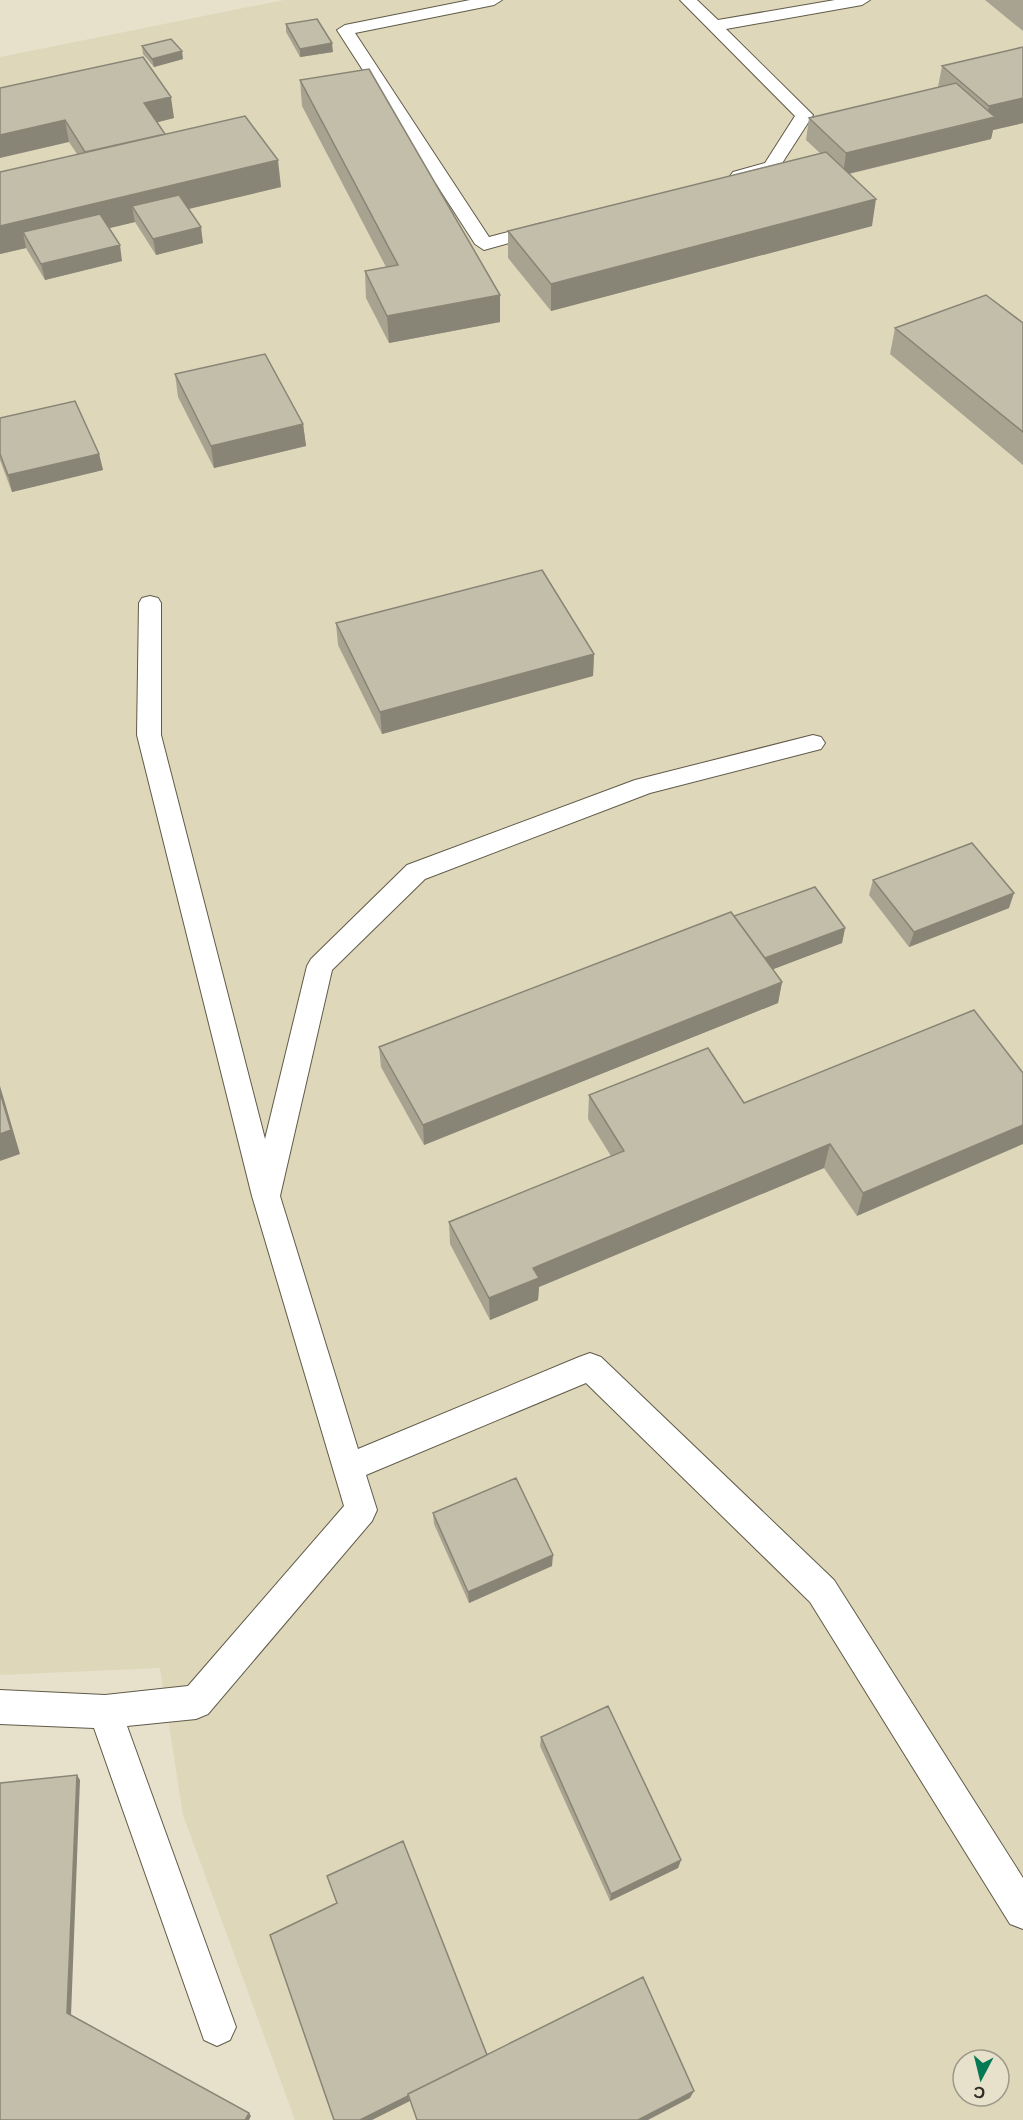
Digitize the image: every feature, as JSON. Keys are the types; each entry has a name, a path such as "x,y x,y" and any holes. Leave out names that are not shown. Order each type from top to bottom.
{"lane":[{"path":"494,0 345,30 484,244 564,222"},
{"path":"688,0 804,115 771,167 725,179"},
{"path":"714,26 862,0"},
{"path":"0,1707 105,1712 196,1702 361,1510 266,1196 149,735 150,603"},
{"path":"266,1196 320,966 416,872 644,786 813,743"},
{"path":"348,1468 590,1367 822,1591 1023,1911"},
{"path":"105,1712 217,2027"}],"shaded area":[{"path":"284,0 1023,0 1023,2120 295,2120 183,1815 160,1668 0,1675 0,57"}],"building":[{"path":"317,19 332,43 300,49 286,24"},
{"path":"171,39 182,51 152,59 142,46"},
{"path":"1023,47 1023,98 989,106 942,66"},
{"path":"143,57 171,97 144,103 165,134 85,152 65,120 0,135 0,88"},
{"path":"369,69 500,295 387,316 365,271 398,265 300,80"},
{"path":"956,83 995,117 846,153 809,118"},
{"path":"245,116 278,160 0,226 0,172"},
{"path":"826,152 876,199 551,284 508,231"},
{"path":"179,195 201,227 153,239 132,206"},
{"path":"100,214 120,245 41,264 23,232"},
{"path":"986,295 1023,323 1023,432 895,328"},
{"path":"265,354 303,424 211,446 175,374"},
{"path":"75,401 99,454 8,475 0,454 0,418"},
{"path":"542,570 594,654 380,712 336,623"},
{"path":"972,843 1014,893 914,932 873,880"},
{"path":"815,887 845,928 765,958 734,916"},
{"path":"731,912 782,982 423,1125 379,1047"},
{"path":"974,1010 1023,1073 1023,1125 863,1193 830,1144 533,1268 539,1278 489,1298 449,1222 624,1151 589,1095 708,1048 744,1103"},
{"path":"0,1092 11,1130 0,1134"},
{"path":"516,1478 553,1555 468,1592 433,1513"},
{"path":"608,1706 681,1860 611,1894 541,1737"},
{"path":"77,1775 67,2013 249,2113 245,2120 0,2120 0,1783"},
{"path":"403,1841 487,2055 360,2120 334,2120 270,1935 337,1903 327,1876"},
{"path":"643,1977 694,2091 638,2120 417,2120 408,2094"}]}
